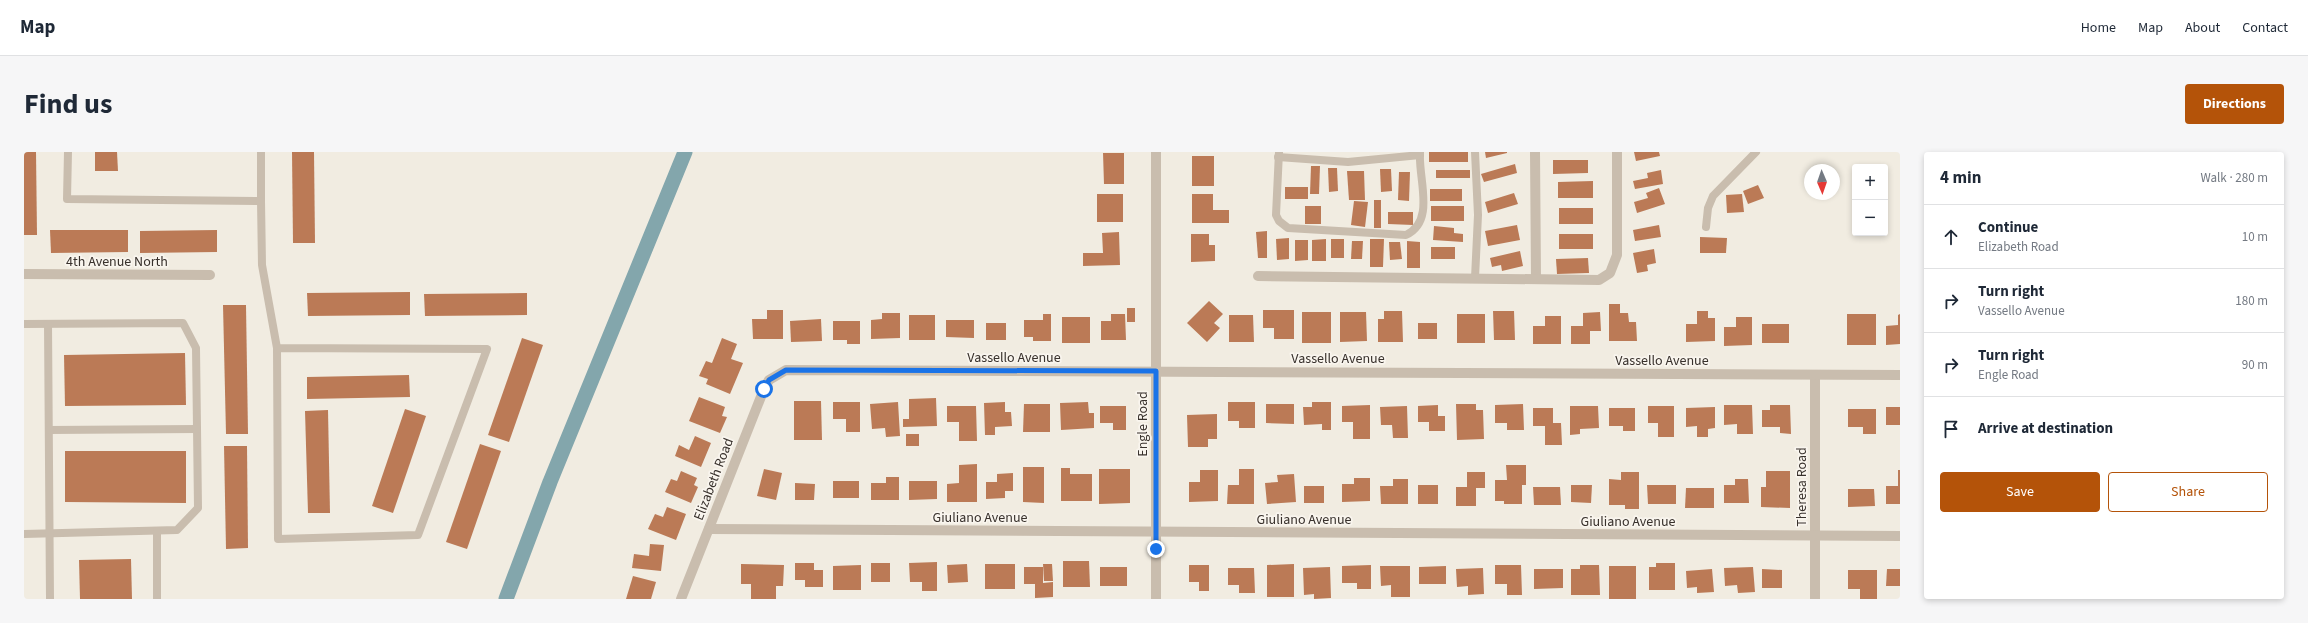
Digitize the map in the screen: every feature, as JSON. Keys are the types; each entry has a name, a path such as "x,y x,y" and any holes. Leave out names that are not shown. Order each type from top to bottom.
{"street":[{"name":"Engle Road","path":"1156,152 1156,599"},
{"path":"1535,152 1536,279"},
{"path":"1258,276 1475,278 1591,281 1605,277 1614,268 1617,255 1617,152"},
{"name":"4th Avenue North","path":"24,274 210,275"},
{"name":"Vassello Avenue","path":"777,374 786,370 1900,375"},
{"name":"Elizabeth Road","path":"681,599 764,389 769,380 777,374"},
{"name":"Theresa Road","path":"1815,375 1815,599"},
{"name":"Giuliano Avenue","path":"709,529 1900,536"}],"lane":[{"path":"68,152 68,199 261,201"},
{"path":"261,152 262,265 277,348 278,539 418,535 487,349 277,348"},
{"path":"1475,152 1478,215 1475,278"},
{"path":"1706,227 1708,208 1713,196 1756,152"},
{"path":"1420,154 1423,217 1418,228 1406,235 1299,231 1288,228 1279,221 1276,215 1279,155 1348,162 1420,154"},
{"path":"24,324 183,323 196,348 198,508 177,530 24,534"},
{"path":"48,324 50,599"},
{"path":"49,430 197,429"},
{"path":"156,599 157,531"}],"building":[{"path":"24,152 36,152 37,235 24,235"},
{"path":"95,152 117,152 118,171 95,171"},
{"path":"292,152 314,152 315,243 293,243"},
{"path":"1429,152 1468,152 1468,162 1429,162"},
{"path":"1485,152 1507,152 1507,153 1486,158"},
{"path":"1634,152 1659,152 1660,156 1636,161"},
{"path":"1103,153 1124,153 1124,184 1104,184"},
{"path":"1192,156 1214,156 1214,186 1192,186"},
{"path":"1553,160 1588,160 1588,173 1553,174"},
{"path":"1515,164 1517,173 1484,182 1481,174"},
{"path":"1311,166 1320,166 1319,194 1310,194"},
{"path":"1328,168 1337,168 1338,191 1329,192"},
{"path":"1380,169 1391,169 1392,191 1381,192"},
{"path":"1436,170 1470,170 1470,178 1436,178"},
{"path":"1661,170 1663,184 1635,189 1633,181 1648,178 1647,173"},
{"path":"1347,171 1364,171 1365,200 1349,200"},
{"path":"1399,172 1410,172 1409,201 1398,200"},
{"path":"1593,181 1593,198 1558,198 1558,182"},
{"path":"1758,185 1764,198 1748,204 1743,191"},
{"path":"1285,187 1308,187 1308,199 1285,199"},
{"path":"1659,188 1665,204 1637,213 1634,202 1648,198 1646,193"},
{"path":"1430,189 1462,189 1462,201 1430,201"},
{"path":"1514,193 1518,204 1488,213 1485,202"},
{"path":"1097,194 1123,194 1123,222 1097,222"},
{"path":"1192,194 1213,194 1213,210 1229,210 1229,223 1192,223"},
{"path":"1742,194 1744,212 1727,213 1726,195"},
{"path":"1374,200 1381,200 1381,228 1374,228"},
{"path":"1354,201 1368,202 1365,227 1351,225"},
{"path":"1305,206 1321,206 1321,224 1305,224"},
{"path":"1431,206 1464,206 1464,221 1431,221"},
{"path":"1559,208 1593,208 1593,224 1559,224"},
{"path":"1388,212 1413,212 1413,225 1388,224"},
{"path":"1517,225 1520,240 1488,246 1485,231"},
{"path":"1659,225 1661,237 1635,241 1633,230"},
{"path":"1434,226 1454,228 1454,233 1463,234 1463,242 1433,240"},
{"path":"50,230 128,230 128,252 51,253"},
{"path":"217,230 217,252 140,253 140,231"},
{"path":"1267,231 1267,258 1258,258 1256,232"},
{"path":"1119,232 1120,265 1083,266 1083,253 1103,253 1102,233"},
{"path":"1191,234 1209,234 1209,245 1215,245 1215,261 1191,262"},
{"path":"1559,234 1593,234 1593,249 1559,249"},
{"path":"1700,237 1727,238 1726,253 1700,253"},
{"path":"1289,238 1289,259 1277,260 1276,239"},
{"path":"1326,239 1326,261 1312,261 1312,240"},
{"path":"1331,239 1344,239 1344,258 1331,258"},
{"path":"1370,239 1384,239 1383,267 1370,267"},
{"path":"1295,240 1308,240 1308,260 1295,261"},
{"path":"1352,241 1363,241 1362,259 1351,259"},
{"path":"1407,241 1420,242 1420,268 1407,268"},
{"path":"1389,242 1400,242 1402,259 1390,260"},
{"path":"1431,247 1455,247 1455,259 1431,259"},
{"path":"1654,249 1656,263 1647,265 1648,271 1637,273 1633,253"},
{"path":"1520,251 1523,266 1502,271 1501,265 1492,267 1490,258"},
{"path":"1588,258 1589,273 1557,274 1556,259"},
{"path":"410,292 410,315 308,316 307,293"},
{"path":"527,293 527,315 425,316 424,294"},
{"path":"1209,301 1223,314 1214,323 1220,328 1207,342 1187,323"},
{"path":"1609,304 1620,304 1620,313 1628,313 1629,322 1636,322 1637,341 1609,341"},
{"path":"223,305 246,305 248,434 226,434"},
{"path":"1127,308 1135,308 1135,322 1127,322"},
{"path":"767,310 783,310 783,339 753,339 752,319 767,319"},
{"path":"1263,310 1294,310 1294,339 1274,339 1274,328 1263,328"},
{"path":"1384,311 1402,311 1403,342 1378,342 1378,319 1384,319"},
{"path":"1493,311 1514,311 1515,340 1494,340"},
{"path":"1697,311 1708,311 1708,318 1715,318 1715,341 1686,342 1686,324 1697,324"},
{"path":"1302,312 1331,312 1331,343 1302,343"},
{"path":"1340,312 1366,312 1367,341 1340,342"},
{"path":"1600,312 1601,331 1590,331 1590,344 1571,344 1571,326 1583,326 1583,313"},
{"path":"882,313 900,313 900,338 871,339 871,320 882,319"},
{"path":"1043,314 1051,314 1051,341 1033,341 1033,337 1024,337 1024,320 1043,320"},
{"path":"1111,314 1125,314 1126,340 1101,340 1101,321 1111,321"},
{"path":"1457,314 1485,314 1485,343 1457,343"},
{"path":"1847,314 1876,314 1876,345 1847,345"},
{"path":"1900,314 1900,344 1886,345 1886,326 1898,325 1898,315"},
{"path":"909,315 935,315 935,340 909,340"},
{"path":"1229,315 1253,315 1254,342 1229,342"},
{"path":"1545,316 1561,316 1561,344 1533,344 1533,326 1545,326"},
{"path":"1062,317 1090,317 1090,343 1062,343"},
{"path":"1736,317 1752,317 1752,345 1724,346 1724,327 1736,327"},
{"path":"821,319 822,341 791,342 790,321"},
{"path":"946,320 974,320 974,338 946,337"},
{"path":"833,321 860,321 860,344 847,344 847,340 833,340"},
{"path":"986,323 1006,323 1006,340 986,340"},
{"path":"1418,323 1437,323 1437,339 1418,339"},
{"path":"1762,324 1789,324 1789,343 1762,343"},
{"path":"522,338 543,345 509,442 488,435"},
{"path":"722,338 737,344 731,359 743,363 730,394 706,384 708,379 699,376 706,361 712,363"},
{"path":"185,353 186,405 65,406 64,355"},
{"path":"409,375 410,397 307,399 307,377"},
{"path":"699,397 725,407 722,416 727,417 720,433 689,421"},
{"path":"936,398 937,426 903,427 903,419 909,419 909,399"},
{"path":"794,401 821,401 822,440 794,440"},
{"path":"833,402 860,402 860,432 846,432 846,419 833,419"},
{"path":"898,402 900,436 886,437 885,428 872,429 870,404"},
{"path":"1005,402 1005,412 1011,412 1012,426 995,427 995,435 985,435 984,403"},
{"path":"1088,402 1089,413 1094,413 1094,428 1061,430 1060,403"},
{"path":"1228,402 1255,402 1255,428 1239,428 1239,421 1228,421"},
{"path":"1312,402 1331,402 1331,430 1322,430 1322,424 1304,425 1303,407 1312,407"},
{"path":"1024,404 1050,404 1050,432 1023,432"},
{"path":"1266,404 1294,404 1294,424 1266,423"},
{"path":"1456,404 1476,404 1476,410 1483,410 1484,439 1457,440"},
{"path":"1523,404 1524,430 1507,430 1507,423 1495,423 1495,405"},
{"path":"1370,405 1370,439 1353,439 1353,422 1342,422 1342,406"},
{"path":"1438,405 1438,416 1445,416 1445,431 1429,431 1429,422 1418,422 1418,406"},
{"path":"1724,405 1752,405 1753,434 1737,434 1737,424 1724,425"},
{"path":"1770,405 1790,405 1791,434 1780,433 1780,427 1762,427 1762,410 1770,410"},
{"path":"947,406 976,406 977,441 959,441 959,422 947,422"},
{"path":"1100,406 1126,406 1126,430 1113,430 1113,423 1100,423"},
{"path":"1407,406 1408,438 1393,438 1392,425 1381,425 1380,407"},
{"path":"1570,406 1598,406 1599,428 1580,429 1580,434 1570,435"},
{"path":"1648,406 1674,406 1674,437 1658,437 1658,423 1648,423"},
{"path":"1715,407 1715,428 1708,429 1708,437 1697,437 1697,426 1686,427 1686,408"},
{"path":"1886,407 1900,407 1900,425 1886,425"},
{"path":"1533,408 1553,408 1553,423 1561,423 1562,445 1545,445 1545,426 1533,426"},
{"path":"1609,408 1635,408 1635,431 1623,431 1623,426 1609,426"},
{"path":"405,409 426,416 393,513 372,506"},
{"path":"1848,409 1876,409 1876,434 1863,434 1863,427 1848,427"},
{"path":"328,410 330,513 308,513 305,411"},
{"path":"1217,414 1217,439 1208,439 1208,447 1188,447 1187,415"},
{"path":"906,434 919,434 919,446 906,446"},
{"path":"695,436 711,443 701,467 675,456 679,445 689,450"},
{"path":"480,444 501,451 467,549 446,542"},
{"path":"224,446 247,446 248,548 226,549"},
{"path":"65,451 186,451 186,503 65,502"},
{"path":"977,464 977,502 947,502 947,484 959,483 959,465"},
{"path":"1506,465 1526,465 1526,485 1522,485 1522,504 1504,504 1504,501 1495,501 1495,480 1507,480"},
{"path":"1023,467 1044,467 1044,503 1023,502"},
{"path":"1061,468 1070,468 1070,474 1092,474 1092,501 1061,501"},
{"path":"764,469 782,473 776,500 757,496"},
{"path":"1099,469 1130,469 1130,503 1099,504"},
{"path":"1239,469 1254,469 1254,504 1227,504 1228,485 1239,485"},
{"path":"1200,470 1218,470 1218,501 1189,502 1189,482 1200,482"},
{"path":"1898,470 1900,470 1900,504 1886,504 1886,486 1898,486"},
{"path":"681,471 697,478 694,485 698,487 691,503 665,492 671,479 677,481"},
{"path":"1766,471 1790,471 1790,508 1761,507 1761,487 1766,487"},
{"path":"1467,472 1485,472 1485,488 1476,488 1476,506 1456,506 1456,487 1467,487"},
{"path":"1621,472 1639,472 1639,509 1625,509 1625,505 1609,505 1609,479 1621,480"},
{"path":"1013,473 1013,491 1005,491 1005,498 986,499 986,482 997,482 997,474"},
{"path":"1294,474 1296,502 1267,504 1265,483 1278,482 1277,475"},
{"path":"886,477 899,477 899,500 871,500 871,483 886,483"},
{"path":"1354,478 1370,478 1370,501 1342,502 1342,484 1354,484"},
{"path":"1393,479 1408,479 1408,504 1381,504 1380,486 1393,486"},
{"path":"1735,479 1748,479 1749,503 1724,503 1724,485 1735,485"},
{"path":"833,481 859,481 859,498 833,498"},
{"path":"909,481 937,481 937,499 909,500"},
{"path":"795,483 815,484 814,500 795,500"},
{"path":"1418,485 1438,485 1438,504 1418,504"},
{"path":"1571,485 1592,485 1591,503 1571,502"},
{"path":"1647,485 1676,485 1676,504 1648,504"},
{"path":"1304,486 1324,486 1324,503 1304,503"},
{"path":"1533,487 1560,487 1561,505 1534,505"},
{"path":"1686,488 1714,488 1714,508 1685,508"},
{"path":"1848,489 1874,489 1875,506 1848,507"},
{"path":"667,507 686,514 676,540 648,529 655,514 663,517"},
{"path":"650,544 664,545 661,571 632,568 634,554 649,556"},
{"path":"131,559 132,599 80,599 79,560"},
{"path":"1063,561 1089,561 1090,587 1063,587"},
{"path":"937,562 937,591 922,591 922,582 910,582 909,563"},
{"path":"795,563 814,563 814,570 823,570 823,587 805,587 805,580 795,580"},
{"path":"871,563 890,563 890,582 871,582"},
{"path":"1656,563 1675,563 1675,590 1649,590 1649,567 1656,567"},
{"path":"741,564 784,565 783,586 776,586 776,599 751,599 751,584 741,584"},
{"path":"967,564 968,582 948,583 947,565"},
{"path":"985,564 1015,564 1015,589 985,589"},
{"path":"1043,564 1052,564 1053,581 1044,581"},
{"path":"1294,564 1294,597 1267,597 1267,565"},
{"path":"861,565 861,590 833,590 833,566"},
{"path":"1189,565 1209,565 1209,591 1199,591 1199,582 1189,582"},
{"path":"1371,565 1371,589 1357,589 1357,583 1342,583 1342,566"},
{"path":"1495,565 1521,565 1522,595 1507,595 1507,584 1495,584"},
{"path":"1580,565 1599,565 1600,595 1571,595 1571,569 1580,569"},
{"path":"1380,566 1410,566 1410,597 1391,597 1391,585 1381,586"},
{"path":"1446,566 1446,584 1419,584 1419,567"},
{"path":"1609,566 1636,566 1636,599 1609,599"},
{"path":"1024,567 1043,567 1043,583 1053,582 1053,597 1035,598 1035,584 1024,584"},
{"path":"1100,567 1127,567 1127,586 1100,586"},
{"path":"1330,567 1331,598 1314,599 1314,594 1304,595 1303,568"},
{"path":"1753,567 1755,592 1738,593 1737,585 1725,586 1724,568"},
{"path":"1228,568 1254,568 1255,593 1239,593 1239,585 1228,585"},
{"path":"1483,568 1484,594 1468,595 1468,586 1457,587 1456,569"},
{"path":"1534,569 1563,569 1563,588 1534,589"},
{"path":"1712,569 1714,592 1697,593 1697,587 1687,588 1686,571"},
{"path":"1762,569 1782,570 1782,588 1762,588"},
{"path":"1887,569 1900,569 1900,586 1886,586"},
{"path":"1848,570 1877,570 1877,599 1860,599 1860,589 1848,589"},
{"path":"633,576 656,582 651,599 626,599"}],"waterway":[{"path":"506,599 550,482 685,152"}],"route":[{"path":"764,389 769,380 786,370 1156,371 1156,549"}]}
